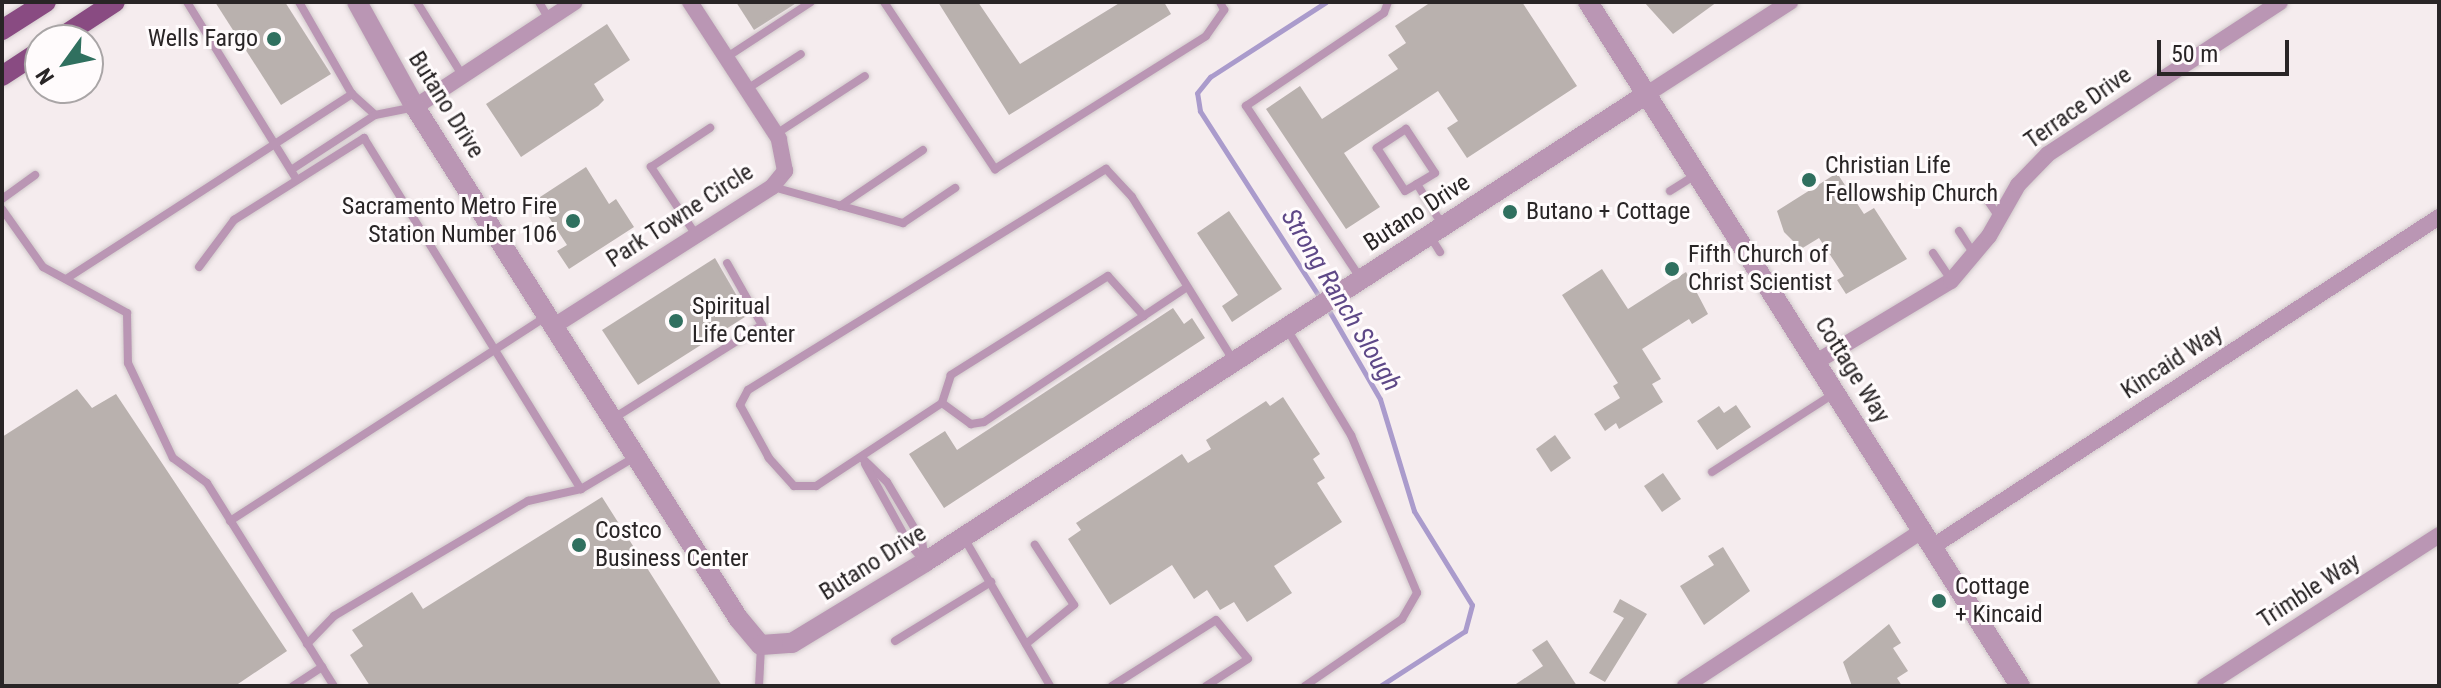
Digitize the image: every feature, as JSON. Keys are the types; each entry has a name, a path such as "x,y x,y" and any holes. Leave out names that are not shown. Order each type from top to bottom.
{"main road":[{"path":"2,30 46,2"},
{"path":"81,24 115,2"},
{"path":"2,76 24,62"}],"street":[{"name":"Butano Drive","path":"357,2 415,107 738,618 761,645 792,643 925,562 1336,296 1438,238 1644,96"},
{"path":"415,107 575,2"},
{"name":"Park Towne Circle","path":"551,321 772,187 785,171 786,157 776,134 690,2"},
{"name":"Cottage Way","path":"1588,2 1644,96 1697,174 2020,686"},
{"path":"1644,96 1790,2"},
{"name":"Terrace Drive","path":"1816,362 1951,281 1975,256 2018,185 2048,154 2280,2"},
{"name":"Kincaid Way","path":"1685,686 1927,539 2439,217"},
{"name":"Trimble Way","path":"2205,686 2439,535"}],"lane":[{"path":"200,2 189,5 297,180"},
{"path":"299,2 352,94 375,115"},
{"path":"417,2 462,76"},
{"path":"539,2 549,19"},
{"path":"726,57 811,2"},
{"path":"884,2 995,169 1206,36 1224,10 1220,2"},
{"path":"1362,280 1246,106 1384,13 1388,2"},
{"path":"747,89 801,54"},
{"path":"776,134 865,76"},
{"path":"66,279 352,94"},
{"path":"291,170 375,115 415,107"},
{"path":"696,235 651,167 710,128"},
{"path":"1406,129 1435,173 1417,184 1405,191 1377,148 1406,129"},
{"path":"199,267 234,220 364,138 581,489"},
{"path":"840,206 923,150"},
{"path":"1144,316 1108,276 951,375 942,403 863,459 816,486 794,486 769,458 740,405 748,390 1098,170 1115,175 1132,197 1234,361"},
{"path":"1670,191 1697,174"},
{"path":"2,199 35,175"},
{"path":"1417,184 1438,238"},
{"path":"772,187 903,223 955,188"},
{"path":"1984,195 1999,217"},
{"path":"3,214 43,267 127,313 128,363 173,458 207,483 334,686"},
{"path":"1959,231 1975,256"},
{"path":"1933,253 1951,281"},
{"path":"613,418 762,325 727,263"},
{"path":"942,403 971,424 984,422 1187,287"},
{"path":"230,521 495,349 551,321"},
{"path":"1286,328 1351,435 1417,593 1402,619 1305,686"},
{"path":"1712,472 1835,393"},
{"path":"307,644 334,616 528,501 581,489 637,456"},
{"path":"863,459 894,495 922,541 925,562"},
{"path":"863,459 883,501 925,562"},
{"path":"883,501 894,495"},
{"path":"964,537 1050,686"},
{"path":"1026,644 1074,605 1035,545"},
{"path":"895,641 991,582"},
{"path":"1112,686 1216,620 1248,659 1208,686"},
{"path":"759,686 761,645"},
{"path":"293,686 322,667"}],"building":[{"name":"Wells Fargo","path":"215,2 285,2 331,74 281,105"},
{"path":"736,2 798,2 754,30"},
{"path":"938,2 978,2 1020,64 1121,2 1164,2 1171,14 1009,115"},
{"path":"1431,2 1522,2 1577,86 1467,158 1447,128 1458,121 1438,91 1344,153 1380,207 1346,229 1266,109 1300,86 1322,119 1398,69 1388,55 1406,43 1395,26"},
{"path":"1644,2 1717,2 1673,34"},
{"path":"607,24 630,60 594,84 604,100 598,106 521,157 486,104"},
{"path":"586,167 609,204 616,199 634,227 569,269 557,251 567,245 537,199"},
{"path":"1837,173 1864,214 1874,208 1907,259 1846,294 1837,280 1844,276 1819,238 1801,249 1784,232 1777,211"},
{"path":"1229,211 1282,289 1232,322 1222,306 1238,295 1197,233"},
{"name":"Spiritual Life Center","path":"715,258 748,315 638,385 602,330"},
{"path":"1602,269 1628,309 1686,272 1708,314 1692,324 1689,319 1642,349 1661,379 1652,384 1663,402 1619,429 1616,423 1605,431 1594,414 1620,398 1613,386 1618,383 1562,295"},
{"path":"1173,308 1184,324 1192,318 1205,338 944,508 909,454 945,431 957,450"},
{"path":"77,389 92,408 116,394 287,651 235,686 2,686 2,437"},
{"path":"1283,397 1320,454 1313,459 1325,478 1317,483 1342,522 1274,566 1292,593 1247,622 1234,602 1220,610 1207,590 1194,599 1172,565 1110,605 1068,539 1081,530 1076,523 1182,454 1188,463 1211,449 1206,440 1266,401 1270,406"},
{"path":"1736,405 1751,427 1717,450 1697,421 1719,406 1724,413"},
{"path":"1555,435 1571,458 1551,472 1536,449"},
{"path":"1663,473 1681,499 1662,512 1644,486"},
{"name":"Costco Business Center","path":"602,497 722,686 370,686 350,655 363,646 352,630 412,592 423,609"},
{"path":"1723,547 1750,591 1704,625 1680,586 1714,565 1708,556"},
{"path":"1620,599 1647,614 1605,682 1589,673 1624,618 1613,612"},
{"path":"1889,624 1901,643 1893,648 1908,671 1897,678 1902,686 1852,686 1843,662"},
{"path":"1547,640 1577,686 1513,686 1543,666 1532,650"}],"waterway":[{"name":"Strong Ranch Slough","path":"1322,301 1200,111 1197,93 1210,77 1326,2"},
{"name":"Strong Ranch Slough","path":"1328,309 1380,399 1414,511 1472,605 1465,631 1380,686"}],"place":[{"name":"Wells Fargo","path":"274,39"},
{"name":"Christian Life Fellowship Church","path":"1809,180"},
{"name":"Butano + Cottage","path":"1510,212"},
{"name":"Sacramento Metro Fire Station Number 106","path":"573,221"},
{"name":"Fifth Church of Christ Scientist","path":"1672,269"},
{"name":"Spiritual Life Center","path":"676,321"},
{"name":"Costco Business Center","path":"579,545"},
{"name":"Cottage + Kincaid","path":"1939,601"}]}
